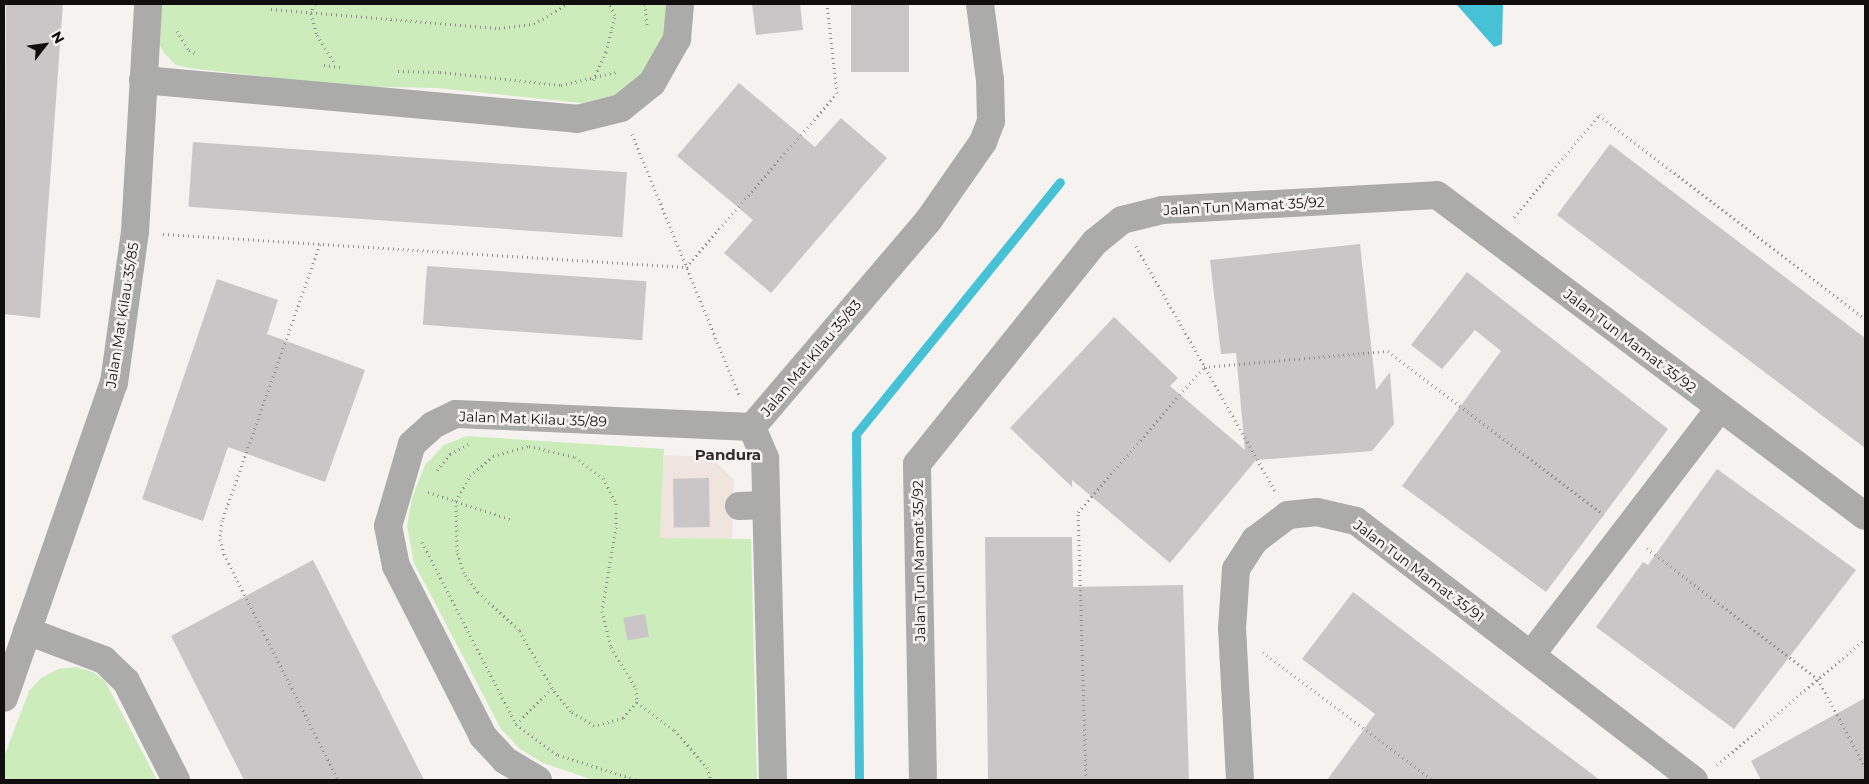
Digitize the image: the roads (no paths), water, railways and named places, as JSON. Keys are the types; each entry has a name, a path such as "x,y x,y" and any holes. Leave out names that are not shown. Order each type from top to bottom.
{"street":[{"name":"Jalan Mat Kilau 35/85","path":"4,698 114,383 135,232 148,4"},
{"path":"143,80 577,119 621,108 652,83 677,39 680,4"},
{"name":"Jalan Mat Kilau 35/83","path":"774,780 765,458 752,427 928,221 983,142 991,121 980,4"},
{"name":"Jalan Tun Mamat 35/92","path":"923,780 917,464 1096,242 1122,220 1162,210 1437,195 1719,409 1865,516"},
{"path":"1531,656 1719,409"},
{"name":"Jalan Mat Kilau 35/89","path":"538,780 505,760 483,736 396,566 388,526 412,444 433,425 456,414 752,427"},
{"path":"739,506 766,505"},
{"name":"Jalan Tun Mamat 35/91","path":"1240,780 1232,629 1236,569 1256,540 1288,515 1317,512 1356,521 1531,656 1704,774"},
{"path":"28,631 104,660 126,681 176,780"}],"water":[{"path":"1435,4 1503,4 1502,44 1494,47 1457,5"}],"waterway":[{"path":"859,780 856,434 1060,182"}],"district":[{"name":"Pandura","path":"728,455"}]}
